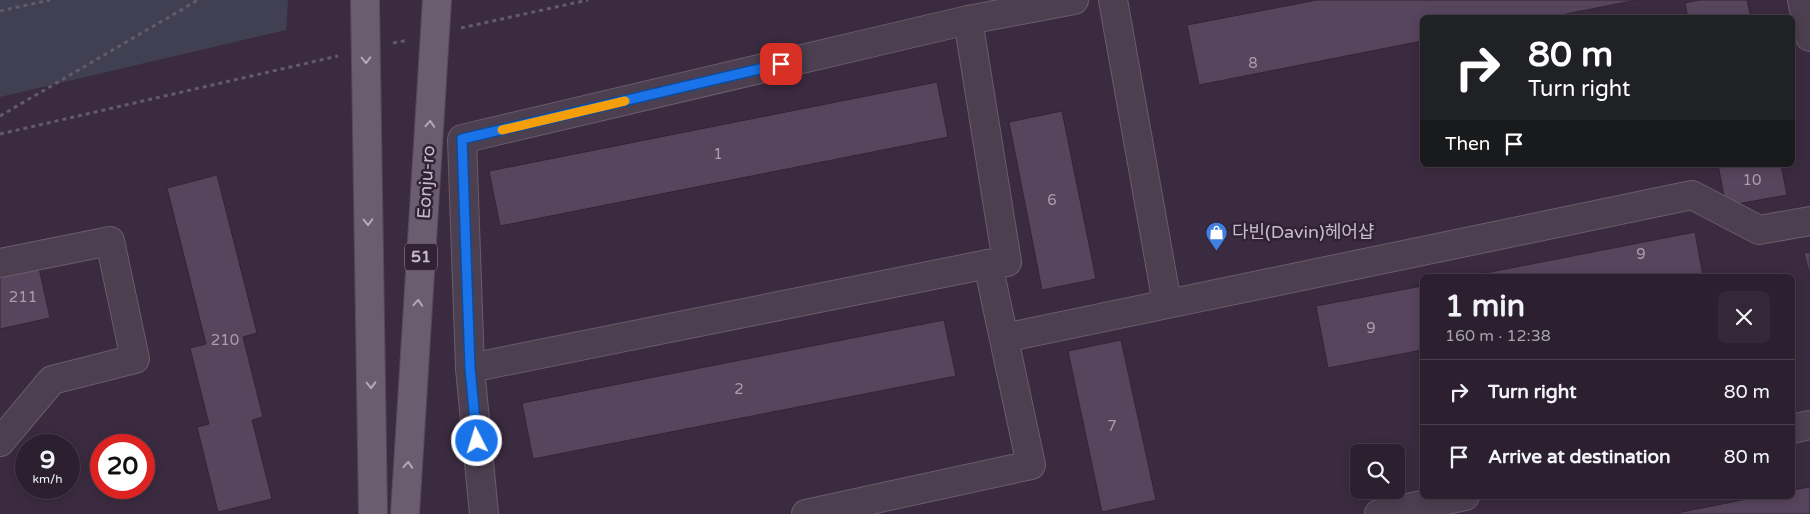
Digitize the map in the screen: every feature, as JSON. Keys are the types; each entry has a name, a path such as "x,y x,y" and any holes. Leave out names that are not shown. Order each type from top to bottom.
{"main road":[{"name":"Eonju-ro","path":"405,514 437,0"},
{"path":"365,6 372,514"}],"lane":[{"path":"484,514 470,368 462,139 968,20 1074,0"},
{"path":"1113,0 1167,303"},
{"path":"1802,0 1810,37"},
{"path":"470,368 988,264 1008,262 968,20"},
{"path":"1004,338 1692,195 1759,230 1810,221"},
{"path":"0,263 110,241 136,359 52,380 0,442"},
{"path":"806,514 1031,465 988,264"},
{"path":"1795,428 1810,425"},
{"path":"1379,514 1451,499"}],"path":[{"path":"0,11 50,0"},
{"path":"0,116 198,0"},
{"path":"0,134 366,49 588,0"}],"shaded area":[{"path":"0,0 288,0 286,30 0,97"}],"building":[{"path":"1317,0 1637,0 1561,15 1420,15 1420,41 1199,85 1187,25"},
{"path":"1699,0 1747,0 1750,15 1687,15 1685,3"},
{"path":"937,82 948,137 500,226 489,171"},
{"path":"1062,111 1096,279 1042,290 1009,122"},
{"path":"1718,167 1781,167 1787,195 1726,206"},
{"path":"217,175 257,333 243,337 263,417 252,420 272,499 218,512 197,427 209,424 190,348 206,344 167,188"},
{"path":"1695,232 1703,274 1480,274"},
{"path":"1810,252 1810,277 1804,253"},
{"path":"39,268 50,318 0,329 0,277"},
{"path":"1420,286 1420,350 1328,368 1316,306"},
{"path":"944,320 956,376 533,459 522,403"},
{"path":"1121,340 1156,500 1102,512 1068,351"},
{"path":"1810,487 1810,514 1672,514 1747,499 1795,499 1795,490"}],"slow traffic":[{"path":"502,130 625,101"}],"place":[{"name":"다빈(Davin)헤어샵","path":"1216,251"}],"route":[{"path":"477,441 470,368 462,139 781,64"}]}
